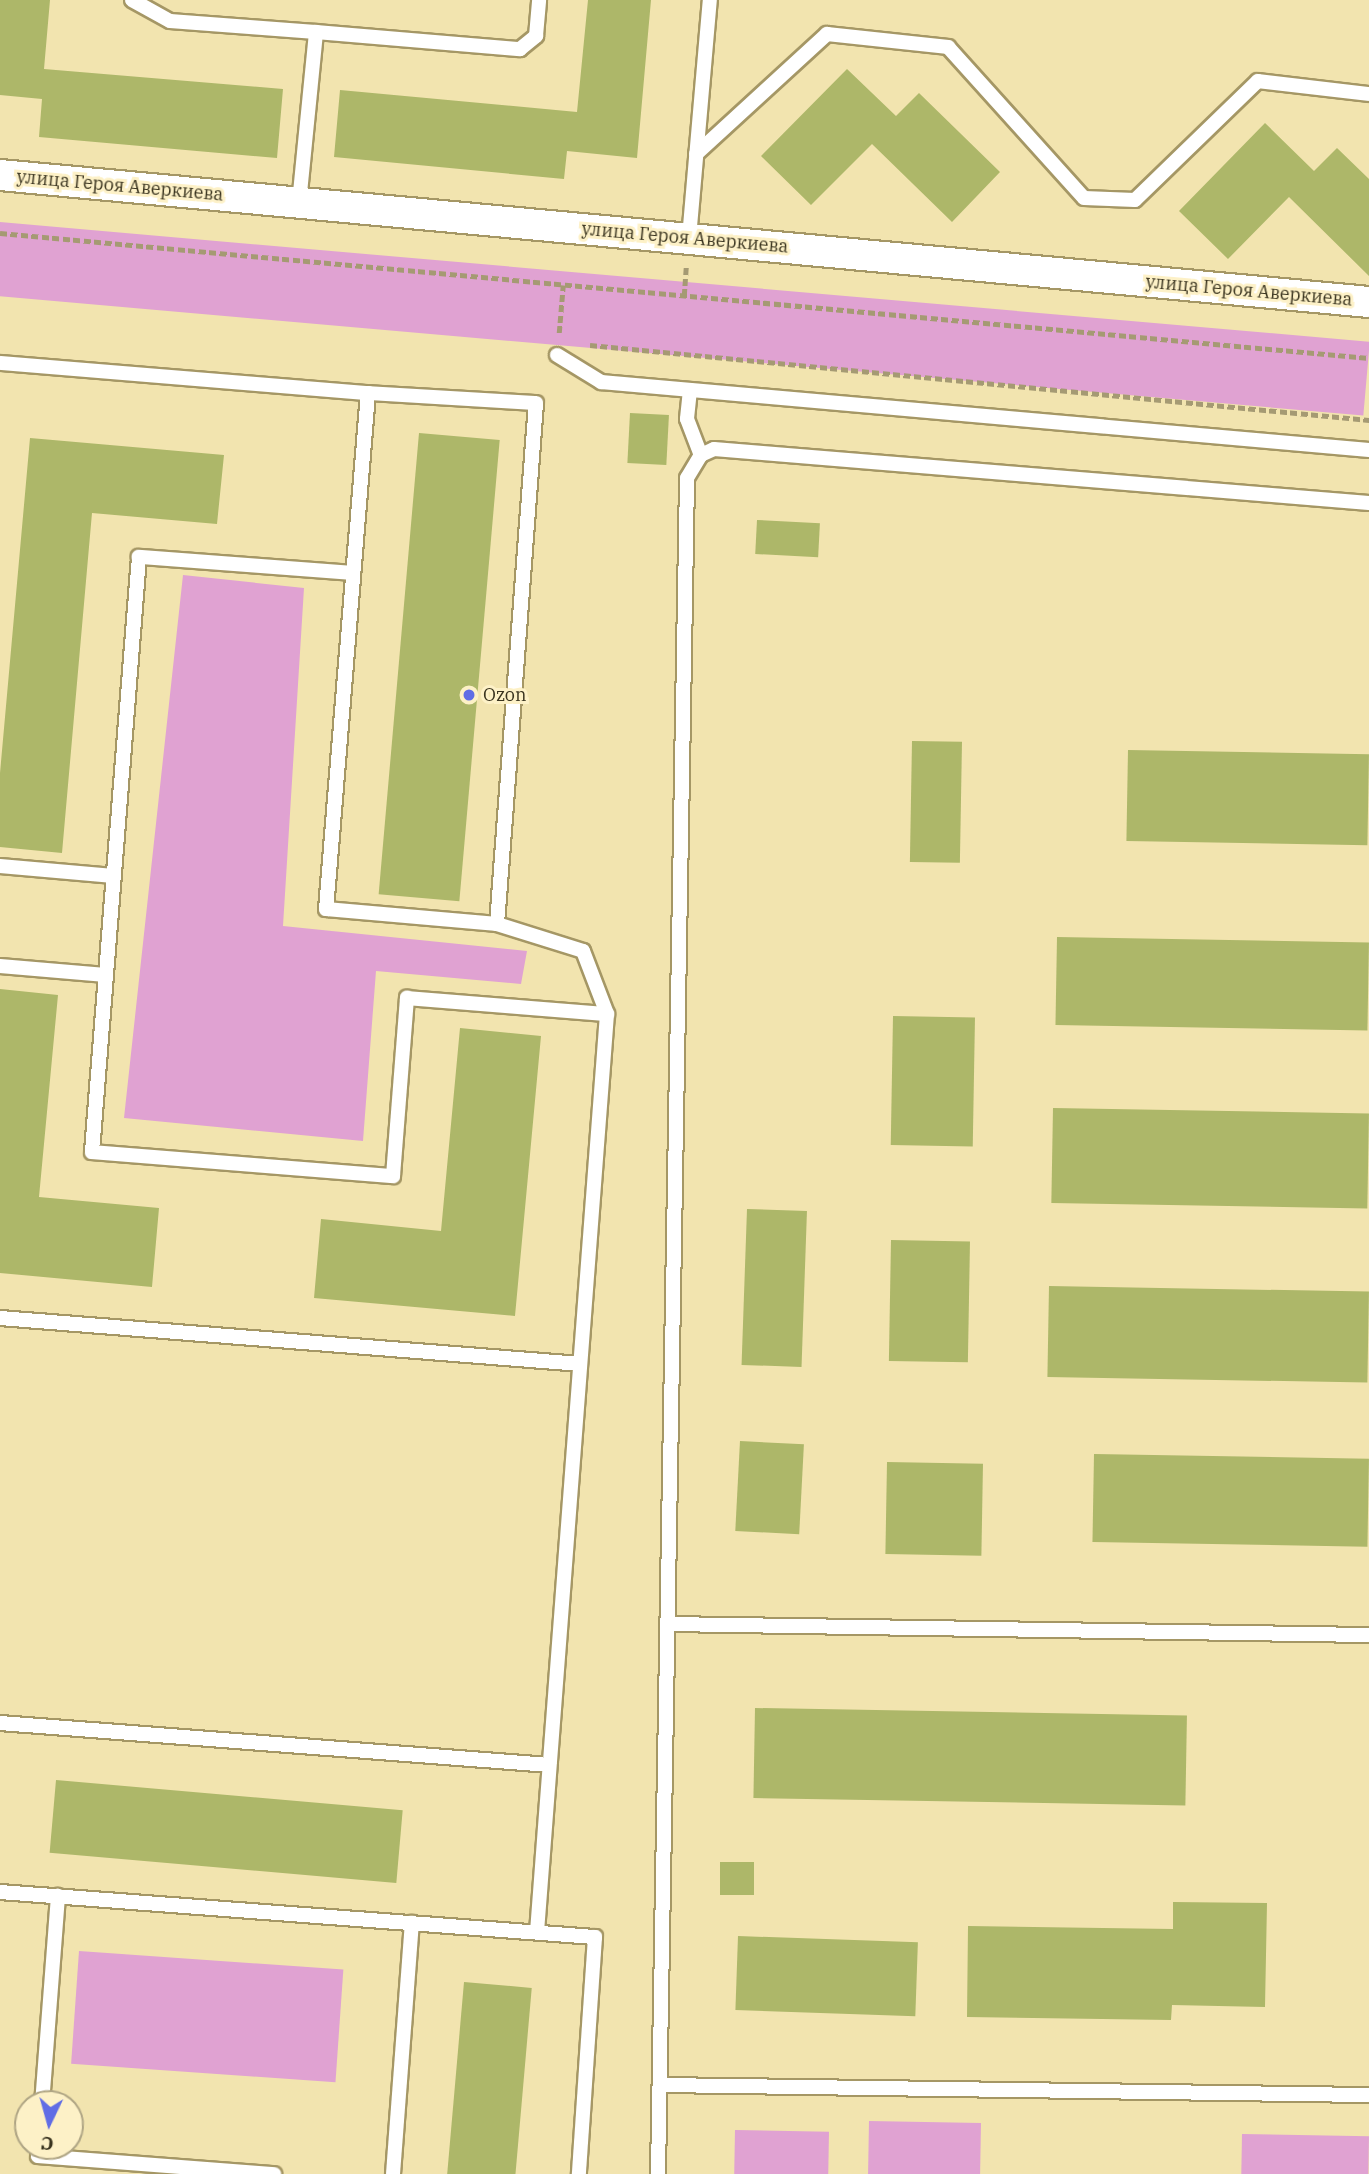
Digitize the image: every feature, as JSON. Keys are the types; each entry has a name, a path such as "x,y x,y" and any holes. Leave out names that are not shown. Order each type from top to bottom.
{"street":[{"name":"улица Героя Аверкиева","path":"0,175 1369,302"}],"lane":[{"path":"132,0 170,21 520,49 536,36 539,0"},
{"path":"689,238 710,0"},
{"path":"299,203 316,32"},
{"path":"696,154 827,34 948,47 1084,198 1135,200 1258,81 1369,94"},
{"path":"557,355 601,382 1369,450"},
{"path":"0,363 368,393 536,403 497,924"},
{"path":"690,390 687,419 701,455"},
{"path":"368,393 326,909 497,924 583,951 607,1014 537,1933"},
{"path":"659,2174 687,478 701,455 714,449 1369,503"},
{"path":"353,573 139,557 92,1152 393,1176 407,998 607,1014"},
{"path":"0,866 114,876"},
{"path":"0,966 106,975"},
{"path":"0,1318 580,1364"},
{"path":"667,1624 1369,1634"},
{"path":"0,1723 550,1765"},
{"path":"0,1892 595,1937 579,2174"},
{"path":"43,2090 58,1896"},
{"path":"393,2174 412,1923"},
{"path":"660,2085 1369,2095"},
{"path":"79,2160 180,2170 274,2174"}],"path":[{"path":"0,233 1369,358"},
{"path":"557,355 563,285"},
{"path":"590,345 1369,420"}],"shaded area":[{"path":"0,222 1369,342 1363,416 0,296"},
{"path":"183,575 304,588 283,926 527,951 521,984 376,971 363,1141 124,1118"},
{"path":"79,1951 343,1969 335,2082 71,2064"},
{"path":"869,2121 981,2123 980,2174 868,2174"},
{"path":"735,2130 829,2132 828,2174 734,2174"},
{"path":"1242,2134 1369,2136 1368,2174 1241,2174"}],"building":[{"path":"0,0 50,0 44,69 283,89 277,158 39,137 42,99 0,95"},
{"path":"588,0 651,0 637,158 567,151 564,179 334,157 340,90 577,112"},
{"path":"847,69 896,116 919,93 1000,172 952,222 872,144 811,205 761,156"},
{"path":"1265,123 1314,171 1337,148 1369,179 1369,276 1289,197 1228,259 1179,211"},
{"path":"630,413 669,415 666,465 627,463"},
{"path":"419,433 500,440 459,901 379,894"},
{"path":"30,438 224,455 217,524 92,513 62,853 0,847 0,773"},
{"path":"757,520 820,523 818,557 755,554"},
{"path":"912,741 962,742 960,863 910,862"},
{"path":"1128,750 1369,754 1367,845 1126,841"},
{"path":"1057,937 1369,942 1367,1030 1055,1025"},
{"path":"0,989 58,995 39,1197 159,1208 152,1287 0,1273"},
{"path":"893,1016 975,1017 973,1146 891,1145"},
{"path":"460,1028 541,1036 515,1316 314,1298 321,1219 441,1231"},
{"path":"1053,1108 1369,1114 1367,1209 1051,1203"},
{"path":"747,1209 807,1211 802,1367 742,1365"},
{"path":"891,1240 970,1241 968,1362 889,1361"},
{"path":"1049,1286 1369,1292 1367,1383 1047,1377"},
{"path":"740,1441 804,1444 799,1534 735,1531"},
{"path":"1094,1454 1369,1459 1367,1547 1092,1542"},
{"path":"887,1462 983,1464 981,1556 885,1554"},
{"path":"755,1708 1187,1716 1185,1806 753,1798"},
{"path":"56,1780 403,1810 396,1883 50,1853"},
{"path":"720,1862 754,1862 754,1895 720,1895"},
{"path":"1173,1902 1267,1903 1265,2007 1172,2005 1171,2020 967,2017 968,1926 1173,1929"},
{"path":"738,1936 918,1942 915,2016 735,2010"},
{"path":"464,1982 532,1988 515,2174 447,2174"}],"place":[{"name":"Ozon","path":"469,695"}]}
